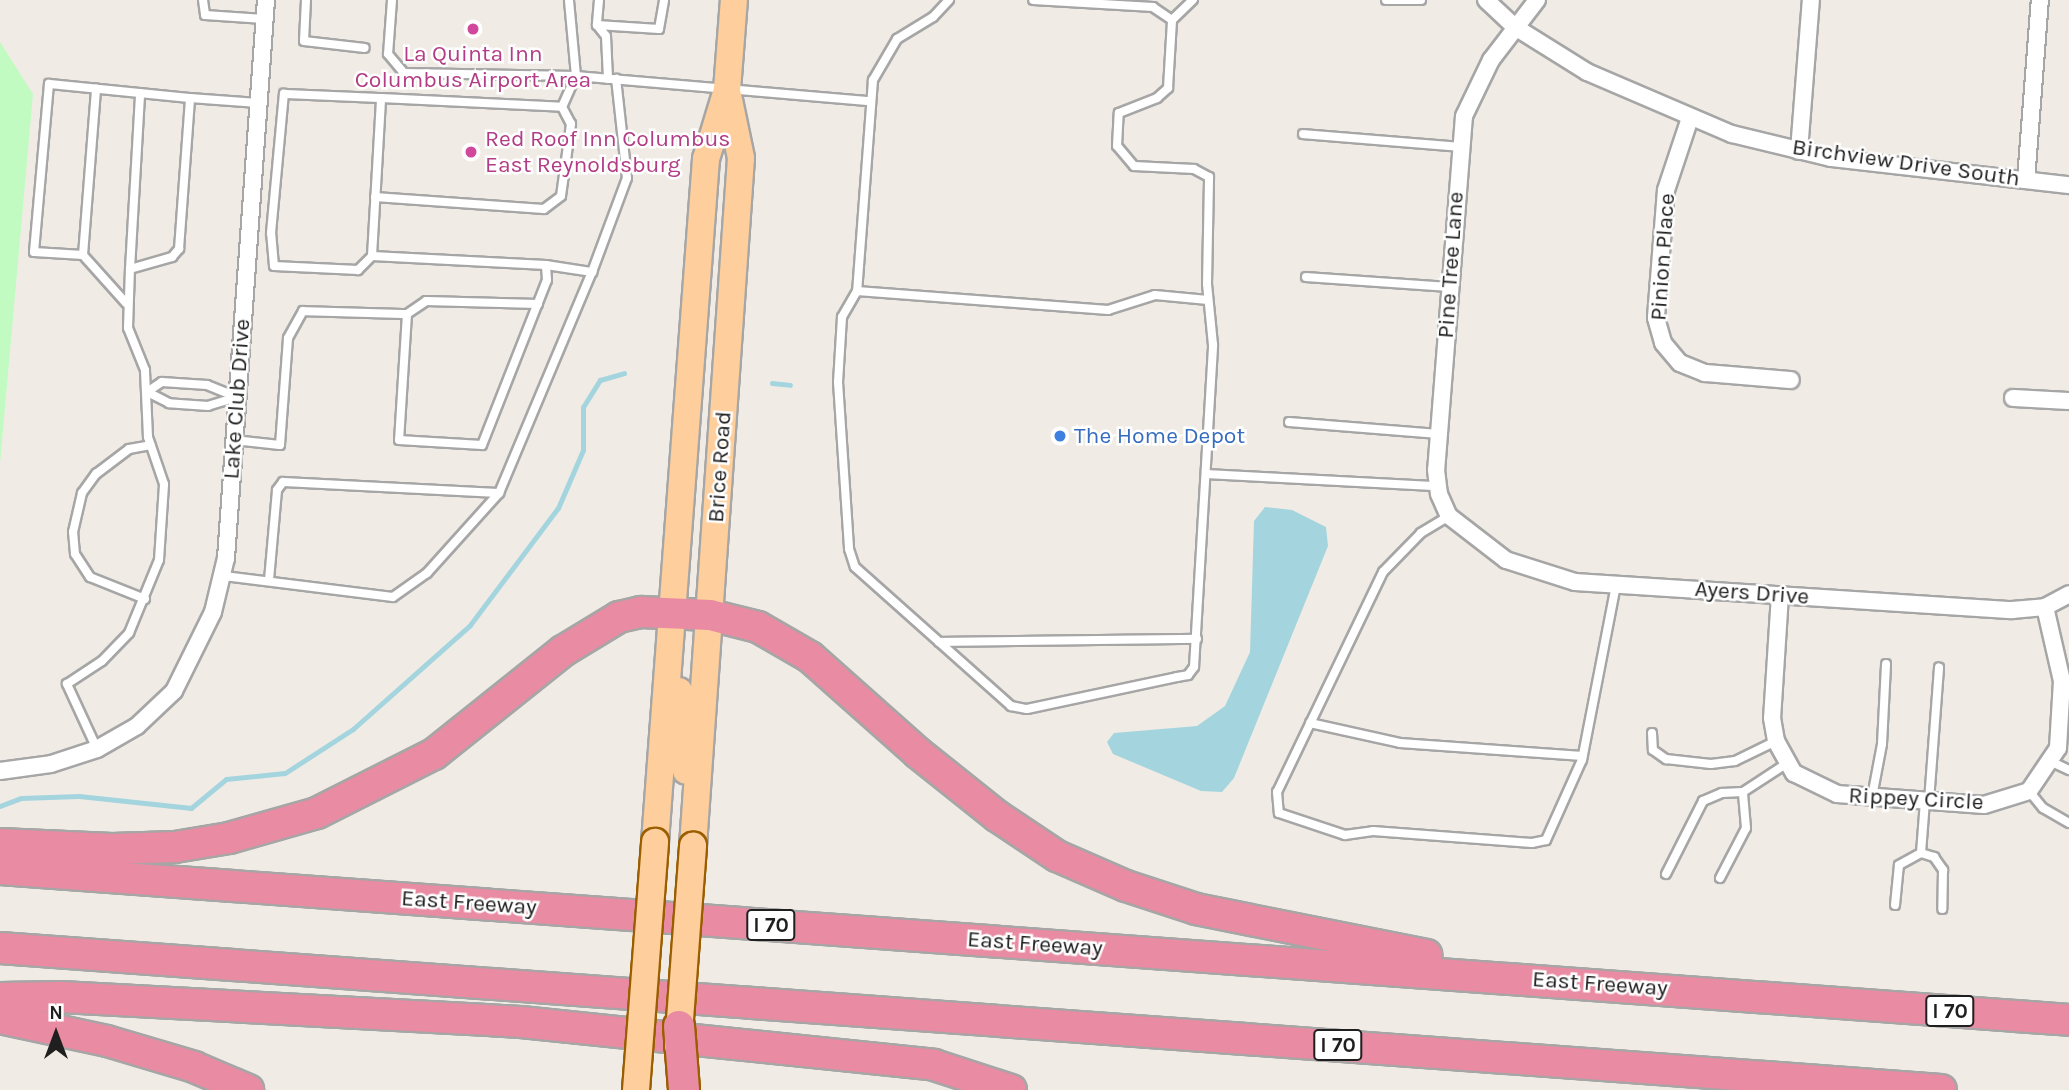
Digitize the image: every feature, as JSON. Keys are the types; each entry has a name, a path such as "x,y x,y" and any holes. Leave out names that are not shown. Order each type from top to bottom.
{"highway":[{"path":"0,844 112,849 174,847 229,838 317,813 434,754 593,631 641,612 710,615 758,627 810,657 918,753 997,816 1057,856 1126,886 1196,909 1542,980"},
{"name":"East Freeway","path":"0,869 2069,1020"},
{"name":"I 70","path":"0,948 1941,1090"},
{"path":"0,999 61,998 520,1023 934,1065 1012,1090"},
{"path":"0,1018 107,1041 194,1067 248,1090"},
{"path":"679,1026 684,1090"}],"main road":[{"name":"Brice Road","path":"636,1090 706,159 727,90 734,0"},
{"name":"Brice Road","path":"675,1090 741,158 727,90"},
{"name":"Brice Road","path":"672,613 693,846"}],"street":[{"name":"Lake Club Drive","path":"0,771 51,764 97,749 136,726 174,691 197,651 224,576 265,0"},
{"name":"Birchview Drive South","path":"1486,0 1516,27 1598,78 1690,118 1799,151 1925,171 2069,184"},
{"name":"Pine Tree Lane","path":"1449,516 1438,486 1439,434 1460,147 1470,97 1537,0"},
{"path":"1799,151 1811,0"},
{"path":"2026,180 2039,0"},
{"name":"Pinion Place","path":"1690,118 1666,190 1656,318 1663,343 1680,363 1705,373 1791,380"},
{"path":"2013,398 2069,401"},
{"name":"Ayers Drive","path":"1449,516 1474,539 1517,565 1575,582 2012,610 2045,607 2069,594"},
{"name":"Rippey Circle","path":"1780,595 1772,718 1776,741 1786,764 1818,789 1872,797 1984,805 2029,791"},
{"path":"2029,791 2052,762 2058,748 2066,681 2045,607"}],"lane":[{"path":"203,0 205,15 264,19"},
{"path":"306,0 304,41 365,48"},
{"path":"392,0 388,54 404,74 576,76 870,101"},
{"path":"562,107 576,76 569,0"},
{"path":"224,576 393,597 427,573 499,493 592,272 626,178 606,36 597,25 599,0"},
{"path":"597,25 653,31 663,20 664,0"},
{"path":"1033,0 1153,7 1172,20"},
{"path":"946,1 886,52 873,80 857,290 842,317 838,382 849,549 855,568 1010,706 1027,709 1188,675 1197,639 1213,345 1208,300 1209,177 1194,169 1134,166 1117,146 1119,113 1157,98 1168,88 1172,20 1193,0"},
{"path":"1386,0 1421,0"},
{"path":"126,303 83,256 34,252 49,84 258,103"},
{"path":"83,256 96,89"},
{"path":"97,749 67,684 102,661 129,633 159,560 164,484 151,445 145,370 128,328 126,303 140,93"},
{"path":"381,98 372,256 358,270 274,266 271,233 285,94 381,98 562,107"},
{"path":"130,269 172,257 179,249 190,97"},
{"path":"375,197 544,209 561,196 571,124 562,107"},
{"path":"1303,134 1460,147"},
{"path":"372,256 546,265 592,272"},
{"path":"407,314 398,440 482,445 547,281 546,265"},
{"path":"1306,276 1449,287"},
{"path":"857,290 1108,310 1155,295 1208,300"},
{"path":"234,440 280,444 288,338 303,311 407,314 426,301 538,304"},
{"path":"147,392 162,382 207,384 237,397"},
{"path":"147,392 169,403 208,406 237,397"},
{"path":"1289,422 1439,434"},
{"path":"145,598 90,577 75,554 73,532 82,493 96,474 129,449 151,445"},
{"path":"1206,474 1438,486"},
{"path":"269,580 277,490 282,482 499,493"},
{"path":"1449,516 1421,533 1383,572 1277,792 1276,806 1289,818 1345,835 1373,831 1539,843 1550,837 1583,756 1616,585"},
{"path":"939,642 1197,639"},
{"path":"1872,797 1882,744 1886,664"},
{"path":"1921,853 1939,667"},
{"path":"1310,723 1400,743 1583,756"},
{"path":"1652,733 1653,750 1666,759 1711,764 1735,761 1776,741"},
{"path":"2052,762 2069,770"},
{"path":"1666,874 1703,801 1715,794 1744,792 1786,764"},
{"path":"2029,791 2043,808 2069,823"},
{"path":"1720,878 1748,819 1744,792"},
{"path":"1895,905 1899,865 1921,853 1934,857 1944,870 1941,909"}],"green space":[{"path":"0,42 33,94 0,463"}],"water":[{"path":"1265,507 1292,510 1326,527 1328,546 1234,778 1222,792 1201,791 1113,754 1107,742 1114,733 1197,726 1225,706 1250,652 1254,521"}],"waterway":[{"path":"0,806 21,798 79,796 191,808 226,779 285,773 353,729 470,625 558,508 583,450 583,407 600,380 624,373"},
{"path":"772,383 790,385"}],"place":[{"name":"La Quinta Inn Columbus Airport Area","path":"473,29"},
{"name":"Red Roof Inn Columbus East Reynoldsburg","path":"471,152"},
{"name":"The Home Depot","path":"1060,436"}]}
